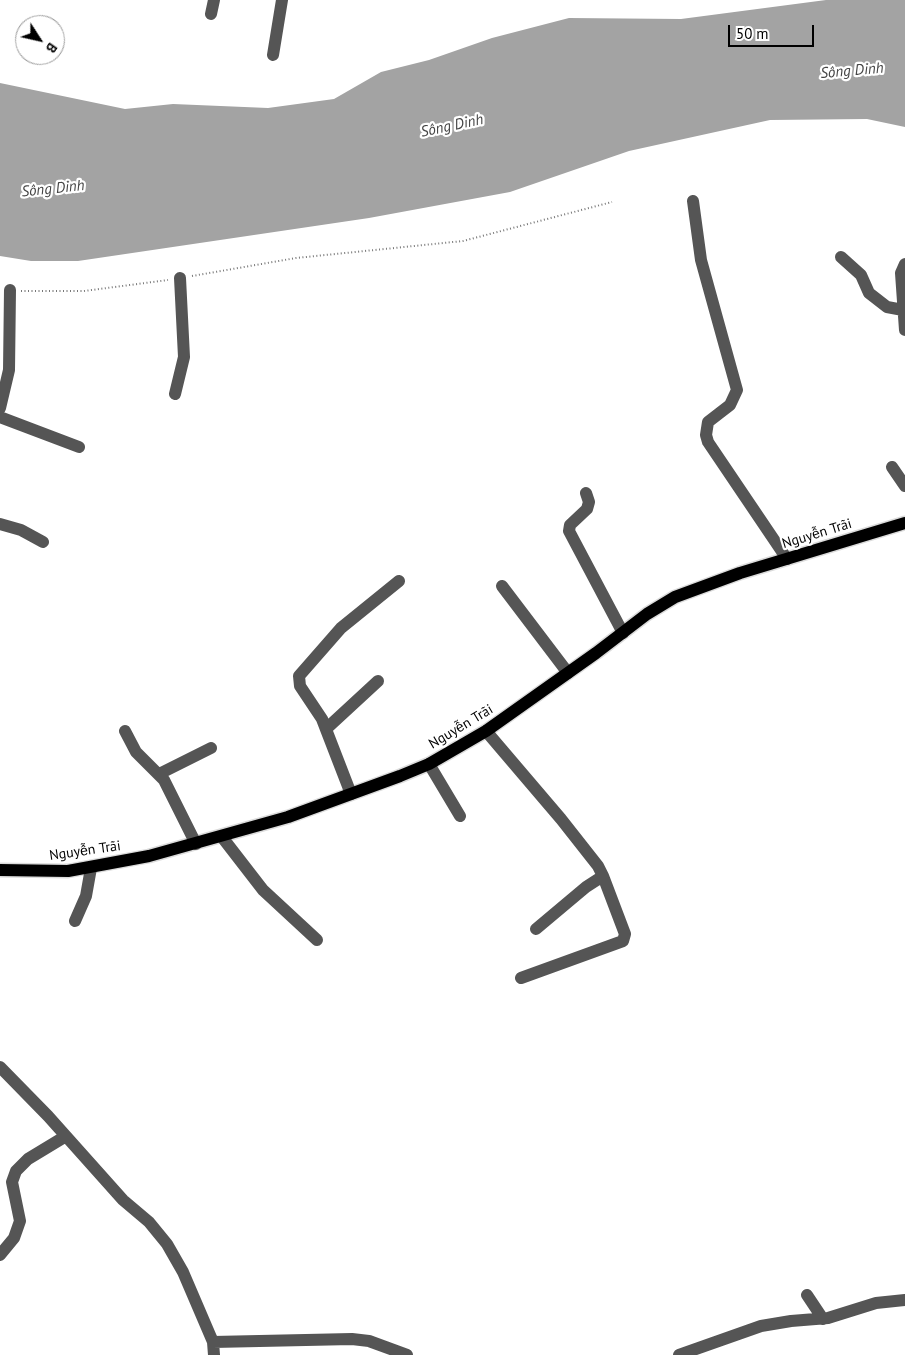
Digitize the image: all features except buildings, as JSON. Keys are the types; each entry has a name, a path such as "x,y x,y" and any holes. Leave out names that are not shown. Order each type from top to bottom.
{"main road":[{"name":"Nguyễn Trãi","path":"0,870 68,871 91,868 196,844 288,817 429,764 486,731 647,614 688,592 905,523"}],"street":[{"path":"211,14 214,0"},
{"path":"273,55 282,0"},
{"path":"693,202 703,269 737,390 730,405 708,422 706,435 708,442 787,559"},
{"path":"841,257 861,274 869,293 887,307 903,310"},
{"path":"905,264 902,273 905,330"},
{"path":"174,394 184,357 180,278"},
{"path":"0,408 8,370 10,290"},
{"path":"0,417 79,447"},
{"path":"892,467 905,486"},
{"path":"586,493 589,502 587,509 570,525 570,531 623,633"},
{"path":"0,524 21,530 42,542"},
{"path":"350,794 326,729 316,708 300,686 298,680 301,672 341,628 398,581"},
{"path":"502,586 568,673"},
{"path":"326,729 378,681"},
{"path":"125,731 136,752 159,774 196,844"},
{"path":"486,731 561,819 598,866 625,934 623,941 521,978"},
{"path":"159,774 211,748"},
{"path":"429,764 460,816"},
{"path":"222,837 263,890 317,940"},
{"path":"75,922 86,896 91,868"},
{"path":"536,929 586,887 603,876"},
{"path":"0,1067 66,1136 123,1200 149,1222 167,1244 183,1272 213,1342 214,1355"},
{"path":"0,1255 14,1238 20,1221 12,1182 16,1170 28,1159 66,1136"},
{"path":"807,1295 823,1319"},
{"path":"679,1355 761,1326 791,1321 823,1319 847,1314 876,1303 905,1300"},
{"path":"213,1342 352,1339 369,1342 407,1355"}],"path":[{"path":"10,290 84,291 180,278 296,258 456,242 526,226 612,202"}],"water":[{"name":"Sông Dinh","path":"826,0 905,0 905,127 867,119 770,120 629,151 510,192 369,218 78,261 31,261 0,256 0,83 125,109 173,104 268,108 334,99 381,72 429,60 492,38 569,18 681,19"}]}
